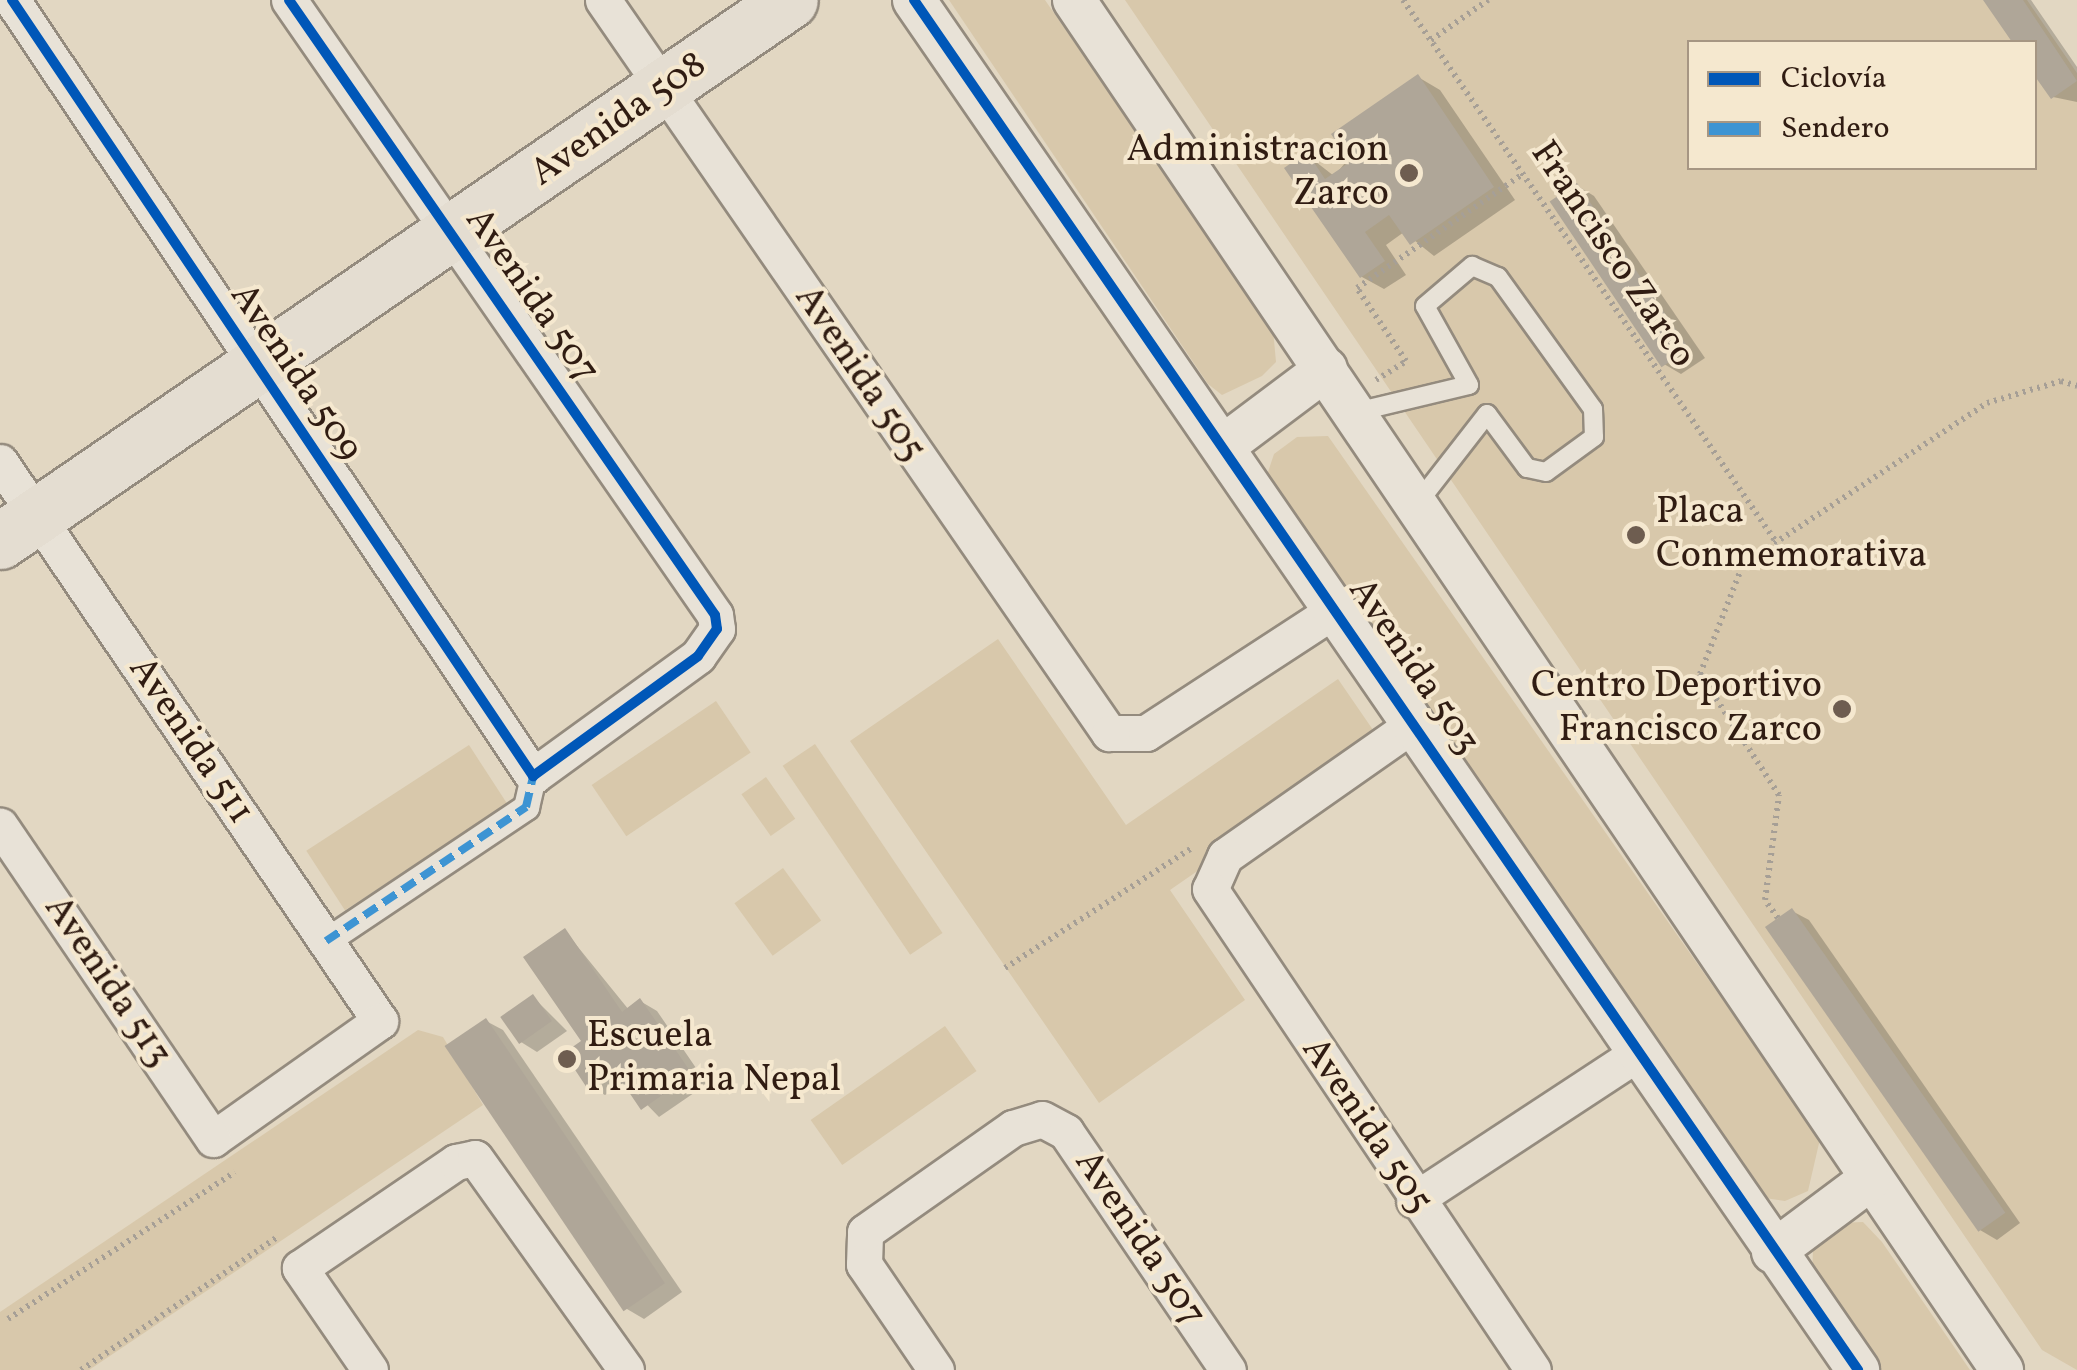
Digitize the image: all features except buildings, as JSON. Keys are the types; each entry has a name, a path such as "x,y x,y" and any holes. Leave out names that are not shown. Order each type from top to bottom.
{"main road":[{"name":"Avenida 508","path":"18,528 451,236 790,0"}],"street":[{"name":"Avenida 509","path":"12,0 255,368 533,776"},
{"name":"Avenida 507","path":"289,0 709,602 717,630 698,656 533,776"},
{"name":"Avenida 505","path":"603,0 1098,722 1122,740 1338,608"},
{"name":"Avenida 503","path":"914,0 1226,444 1638,1053 1858,1370"},
{"path":"1074,0 1326,369 1364,397 1417,504 1868,1181 2002,1370"},
{"path":"1226,444 1326,369"},
{"name":"Avenida 511","path":"0,462 18,528 326,942 380,1021"},
{"path":"1213,871 1415,723"},
{"path":"326,942 526,807 533,776"},
{"name":"Avenida 513","path":"0,826 213,1140 380,1021"},
{"name":"Avenida 505","path":"1213,871 1414,1200 1533,1370"},
{"path":"1414,1200 1638,1053"},
{"name":"Avenida 507","path":"936,1370 860,1245 874,1222 1013,1128 1042,1118 1066,1132 1228,1370"},
{"path":"370,1370 300,1268 456,1162 475,1158 626,1370"},
{"path":"1774,1252 1868,1181"}],"lane":[{"path":"1482,266 1593,408 1598,428 1555,468 1536,472 1487,414 1425,306 1463,270 1482,266"},
{"path":"1364,397 1469,385"},
{"path":"1417,504 1487,414"}],"path":[{"path":"1431,40 1488,0"},
{"path":"1364,397 1406,361 1358,288 1523,174"},
{"path":"1778,918 1766,900 1779,795 1700,674 1743,564 1987,403 2061,380 2077,386"},
{"path":"1005,968 1190,848 1213,871"},
{"path":"8,1319 235,1172"},
{"path":"81,1370 278,1236"}],"shaded area":[{"path":"949,0 1045,0 1273,330 1276,362 1262,376 1222,395 1208,384"},
{"name":"Centro Deportivo Francisco Zarco","path":"1125,0 2027,0 2077,73 2077,1370 2042,1350"},
{"path":"1328,436 1820,1139 1808,1191 1785,1201 1758,1197 1267,475 1274,454 1297,437"},
{"path":"998,639 1126,825 1338,679 1382,743 1170,890 1245,1000 1099,1103 850,741"},
{"path":"716,701 751,752 626,836 592,785"},
{"path":"815,744 942,933 910,955 783,766"},
{"path":"469,745 508,805 345,910 306,851"},
{"path":"766,777 795,819 771,836 741,794"},
{"path":"783,868 821,921 773,956 734,903"},
{"path":"945,1026 977,1071 842,1165 811,1120"},
{"path":"418,1030 443,1037 483,1105 89,1370 0,1370 0,1312"},
{"path":"1863,1222 1882,1242 1970,1370 1876,1370 1812,1277 1813,1250 1840,1223"}],"marked path":[{"path":"326,941 526,807 533,776"}],"cycle path":[{"path":"12,0 533,776 698,656 717,629 715,615 289,0"},
{"path":"914,0 1858,1370"}],"place":[{"name":"Administracion Zarco","path":"1409,173"},
{"name":"Placa Conmemorativa","path":"1636,535"},
{"name":"Centro Deportivo Francisco Zarco","path":"1842,709"},
{"name":"Escuela Primaria Nepal","path":"567,1059"}]}
